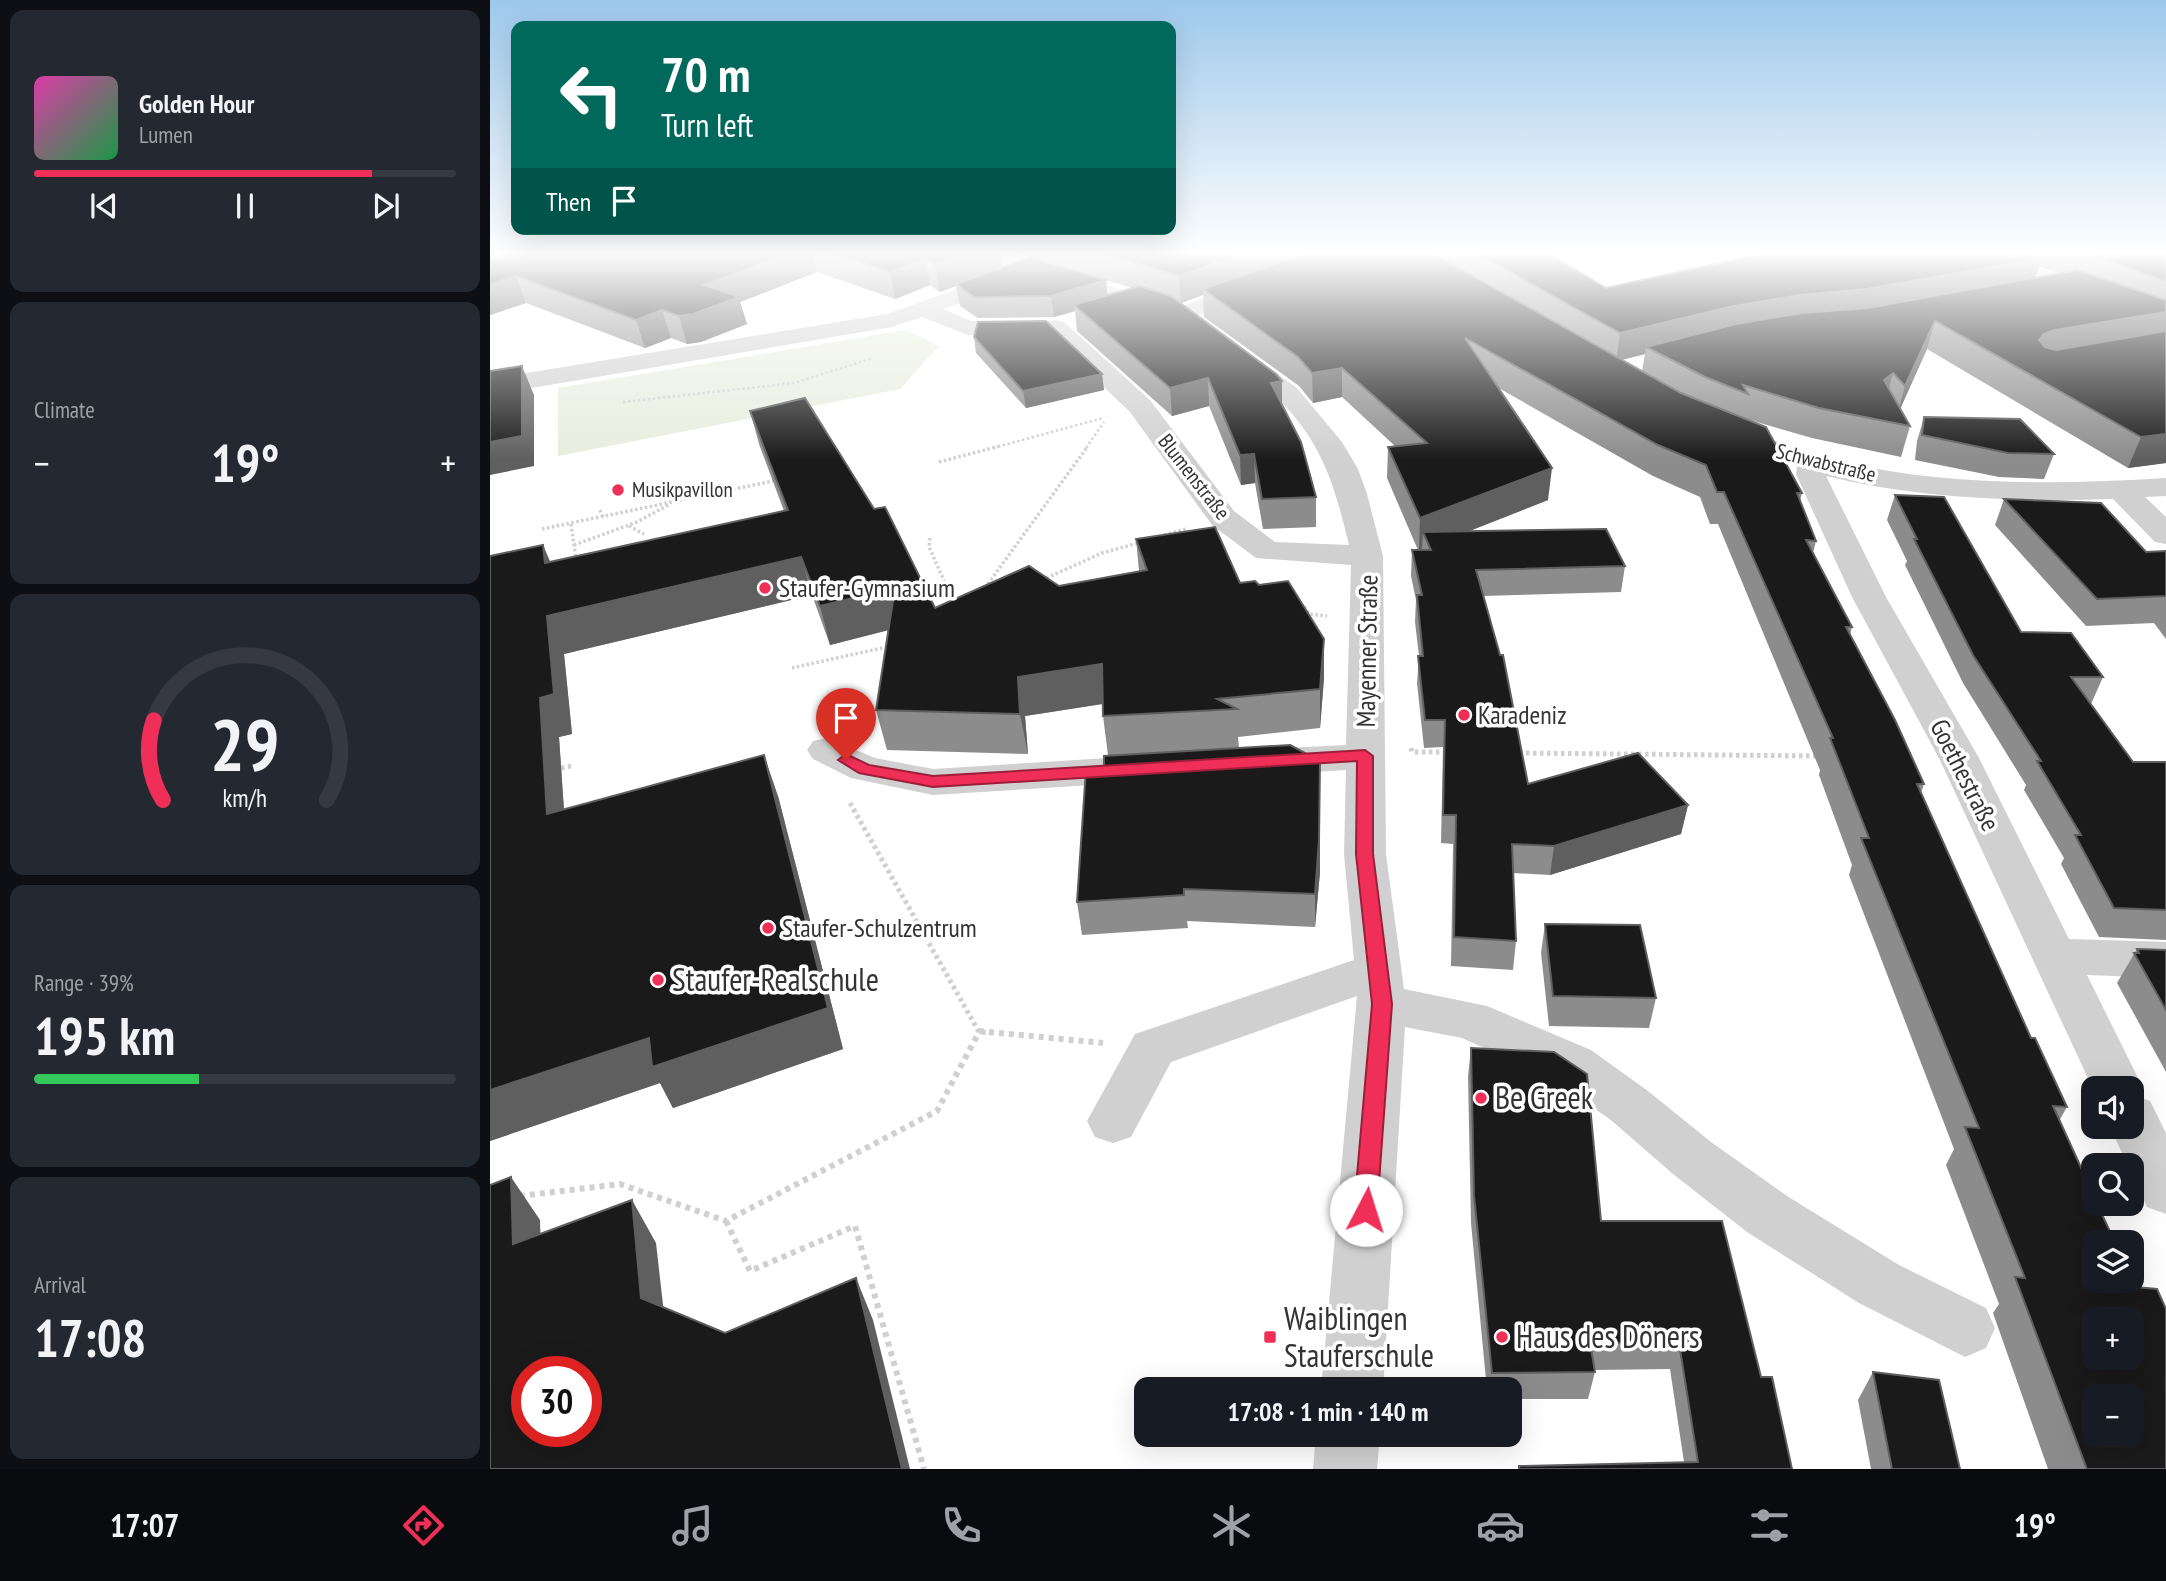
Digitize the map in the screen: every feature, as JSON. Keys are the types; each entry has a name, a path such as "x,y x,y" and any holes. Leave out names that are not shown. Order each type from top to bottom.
{"street":[{"path":"490,387 879,323"},
{"name":"Blumenstraße","path":"955,323 968,328 1067,323 1140,406 1223,518 1267,551"},
{"name":"Mayenner Straße","path":"1193,323 1288,394 1328,443 1343,469 1352,494 1367,556 1369,621 1365,854 1380,987 1353,1377"},
{"name":"Schwabstraße","path":"1702,423 1746,442 1812,463 1876,476 2031,491 2166,487"},
{"name":"Goethestraße","path":"1812,463 1811,474 1869,597 1959,758 2112,1076"},
{"path":"2121,490 2166,535"},
{"path":"1267,551 1367,556"},
{"path":"1226,764 1366,744"},
{"path":"827,750 865,769 933,782 1171,767"},
{"path":"2056,956 2166,960"},
{"path":"1114,1121 1153,1048 1380,987 1470,1020 1573,1065 1767,1213 1879,1284 1965,1328"},
{"path":"2142,1139 2166,1191"},
{"path":"1345,1469 1347,1447"}],"path":[{"path":"623,402 793,383 879,356"},
{"path":"939,462 1107,417 1044,510 978,597"},
{"path":"542,529 773,481"},
{"path":"574,545 628,526 672,502"},
{"path":"600,510 603,517"},
{"path":"1034,583 1102,553 1223,518"},
{"path":"566,562 577,565 571,524"},
{"path":"628,526 644,534"},
{"path":"930,538 929,547 957,607"},
{"path":"1267,551 1309,614 1369,621"},
{"path":"792,668 895,645"},
{"path":"1366,744 1408,734 1412,752 1453,752"},
{"path":"1508,753 1823,756"},
{"path":"561,768 570,766"},
{"path":"844,792 979,1032"},
{"path":"979,1032 1153,1048"},
{"path":"726,1221 937,1111 979,1032"},
{"path":"517,1196 620,1184 726,1221 750,1271 855,1226 924,1469"}],"shaded area":[{"path":"906,330 939,346 900,389 558,456 558,388"}],"building":[{"path":"978,323 1048,323 1102,374 1023,391 974,337"},
{"path":"1094,323 1207,323 1276,374 1282,381 1271,383 1301,442 1316,497 1262,499 1254,454 1240,455 1208,378 1170,388"},
{"path":"1250,323 1556,323 1681,393 1766,427 1802,493 1797,493 1816,541 1806,540 1852,627 1846,627 1895,720 1924,784 1917,784 2031,1038 2035,1038 2067,1107 2053,1106 2081,1168 2081,1216 2103,1216 2109,1230 2081,1230 2081,1293 2144,1293 2144,1288 2157,1289 2166,1309 2166,1469 2087,1469 2015,1277 2025,1278 1965,1127 1979,1128 1861,838 1869,838 1830,738 1833,738 1724,492 1717,492 1706,465 1658,445 1465,338 1552,468 1420,518 1388,447 1427,443 1342,368 1312,373 1298,357"},
{"path":"1601,323 1664,323 1620,333"},
{"path":"1934,323 1905,386 1893,373 1884,380 1910,426 1819,408 1743,385 1748,394 1705,377 1646,347 1736,324"},
{"path":"1938,323 2101,323 2044,334 2039,340 2045,347 2056,350 2166,331 2166,434 2141,437"},
{"path":"522,366 522,436 490,442 490,371"},
{"path":"805,398 874,509 885,507 935,608 1029,566 1059,586 1147,570 1136,539 1215,527 1240,583 1255,581 1259,585 1288,581 1324,639 1320,689 1217,699 1237,709 1103,716 1102,664 1018,677 1020,714 876,710 895,588 820,606 801,557 547,616 554,694 540,698 547,814 764,755 828,1008 652,1067 649,1038 490,1090 490,556 543,545 545,563 788,510 750,411"},
{"path":"1924,417 2020,419 2054,454 2008,453 1922,435"},
{"path":"1895,495 1944,497 2021,632 2071,633 2103,677 2071,677 2133,762 2166,762 2166,910 2114,908 2075,835 2081,835 2037,761 2041,761 1973,655 1914,539 1917,539"},
{"path":"2004,499 2101,503 2146,552 2166,551 2166,596 2097,599"},
{"path":"1606,529 1625,566 1476,570 1500,655 1503,655 1528,784 1638,753 1688,805 1554,846 1512,844 1516,941 1454,937 1456,815 1443,815 1445,720 1425,720 1418,656 1423,656 1417,595 1422,595 1412,550 1431,550 1423,532"},
{"path":"1290,745 1320,761 1315,894 1184,889 1184,895 1077,902 1086,769 1104,768 1104,756"},
{"path":"1545,924 1640,925 1656,998 1553,996"},
{"path":"2137,949 2166,950 2166,1010 2134,953 2139,953"},
{"path":"1471,1048 1554,1052 1587,1074 1601,1221 1722,1221 1761,1377 1772,1377 1792,1469 1519,1469 1519,1466 1698,1462 1679,1343 1590,1343 1595,1372 1492,1373 1474,1195"},
{"path":"511,1177 513,1244 632,1200 641,1298 725,1333 856,1278 902,1469 490,1469 490,1185"},
{"path":"1873,1372 1939,1380 1960,1469 1892,1469"}],"place":[{"name":"Musikpavillon","path":"618,490"},
{"name":"Staufer-Gymnasium","path":"765,588"},
{"name":"Karadeniz","path":"1464,715"},
{"name":"Staufer-Schulzentrum","path":"768,928"},
{"name":"Staufer-Realschule","path":"658,980"},
{"name":"Be Greek","path":"1481,1098"},
{"name":"Waiblingen Stauferschule","path":"1270,1337"},
{"name":"Haus des Döners","path":"1502,1337"}],"route":[{"path":"846,760 865,769 933,782 1365,756 1365,854 1382,1004 1366,1210"}]}
